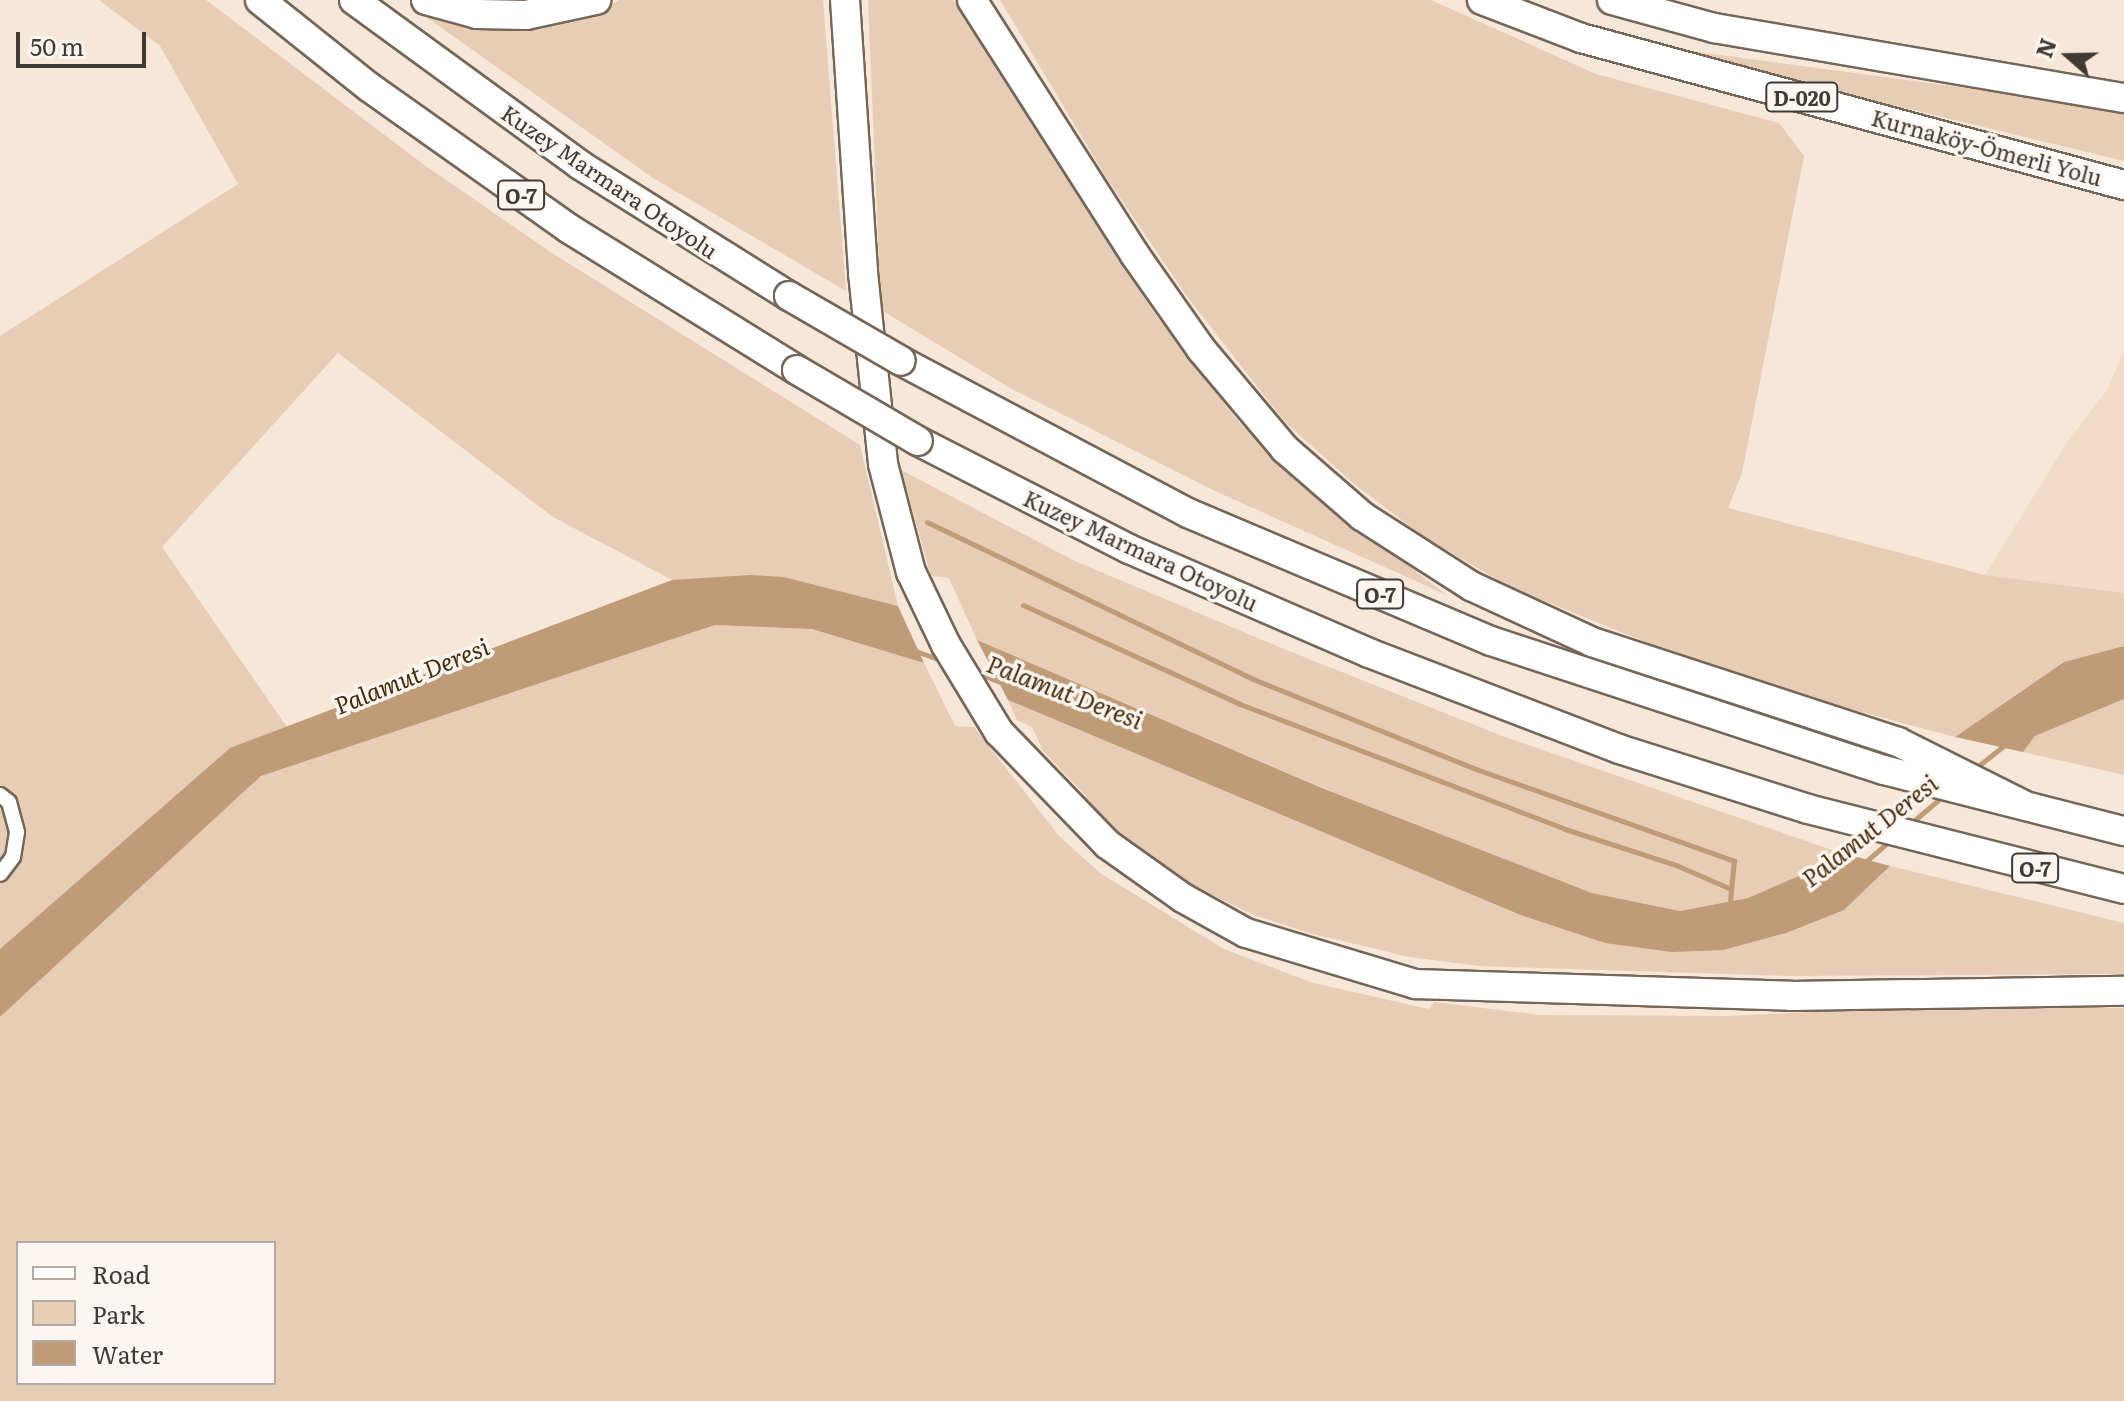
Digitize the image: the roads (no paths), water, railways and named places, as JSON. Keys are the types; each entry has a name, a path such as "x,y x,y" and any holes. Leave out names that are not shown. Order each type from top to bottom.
{"highway":[{"name":"Kuzey Marmara Otoyolu","path":"260,0 369,87 568,228 918,441 1129,549 1369,653 1619,749 1808,809 1947,847 2124,889"},
{"name":"Kuzey Marmara Otoyolu","path":"354,0 580,165 789,296 901,361 1188,513 1491,641 1884,770 2124,831"},
{"path":"426,0 477,14 526,15 596,0"},
{"path":"845,0 863,273 883,464 911,572 946,645 999,732 1107,844 1183,898 1246,933 1415,984 1791,996 2124,991"},
{"path":"972,0 1201,349 1285,449 1362,516 1471,586 1592,642 1898,742 2024,805"},
{"name":"Kurnaköy-Ömerli Yolu","path":"1482,0 1581,38 2124,185"},
{"path":"1612,0 1714,28 2124,98"}],"street":[{"path":"0,795 9,802 15,844 13,857 0,874"}],"water":[{"path":"750,575 784,577 898,606 924,663 812,629 715,625 261,776 0,1017 0,949 230,748 672,580"},
{"path":"977,640 1322,788 1592,893 1680,911 1748,898 1810,871 1835,851 1890,866 1844,910 1786,933 1723,950 1672,952 1605,943 1523,916 1008,700"},
{"path":"2124,646 2124,699 2035,736 2023,752 1955,737 2064,662"}],"waterway":[{"path":"927,522 1253,679 1476,769 1734,861 1731,889"},
{"path":"1023,605 1240,704 1565,829 1676,865 1731,889 1730,904"},
{"name":"Palamut Deresi","path":"913,650 941,660"},
{"name":"Palamut Deresi","path":"977,673 1001,682"},
{"name":"Palamut Deresi","path":"1973,770 2006,744"},
{"name":"Palamut Deresi","path":"1909,825 1944,795"},
{"name":"Palamut Deresi","path":"1863,864 1892,839"}]}
